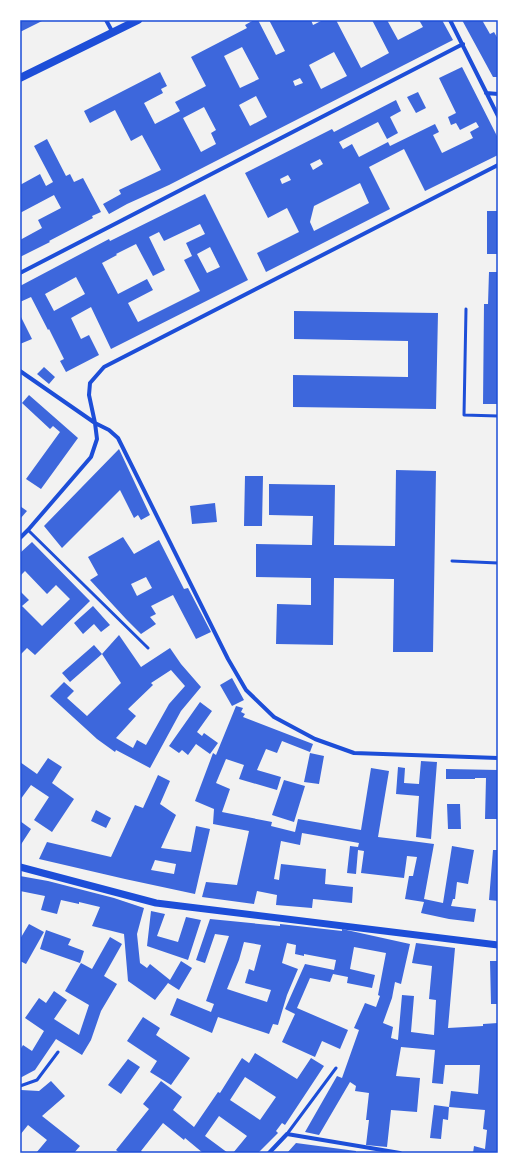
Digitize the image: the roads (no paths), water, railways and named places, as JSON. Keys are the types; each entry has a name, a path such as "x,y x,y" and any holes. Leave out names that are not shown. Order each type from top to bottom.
{"main road":[{"path":"20,78 138,20"}],"street":[{"path":"106,20 113,33"},
{"path":"450,20 498,116"},
{"path":"20,273 463,44"},
{"path":"486,93 498,94"},
{"path":"20,538 91,457 97,439 89,394 90,383 104,367 498,165"},
{"path":"20,371 95,423 109,430 118,438 228,659 246,690 274,717 315,739 354,753 498,758"},
{"path":"20,866 156,903 498,945"},
{"path":"269,1153 287,1134 400,1153"}],"lane":[{"path":"466,309 464,414 498,416"},
{"path":"28,530 148,648"},
{"path":"452,561 498,563"},
{"path":"20,1086 37,1080 58,1052"},
{"path":"287,1134 336,1068"}]}
